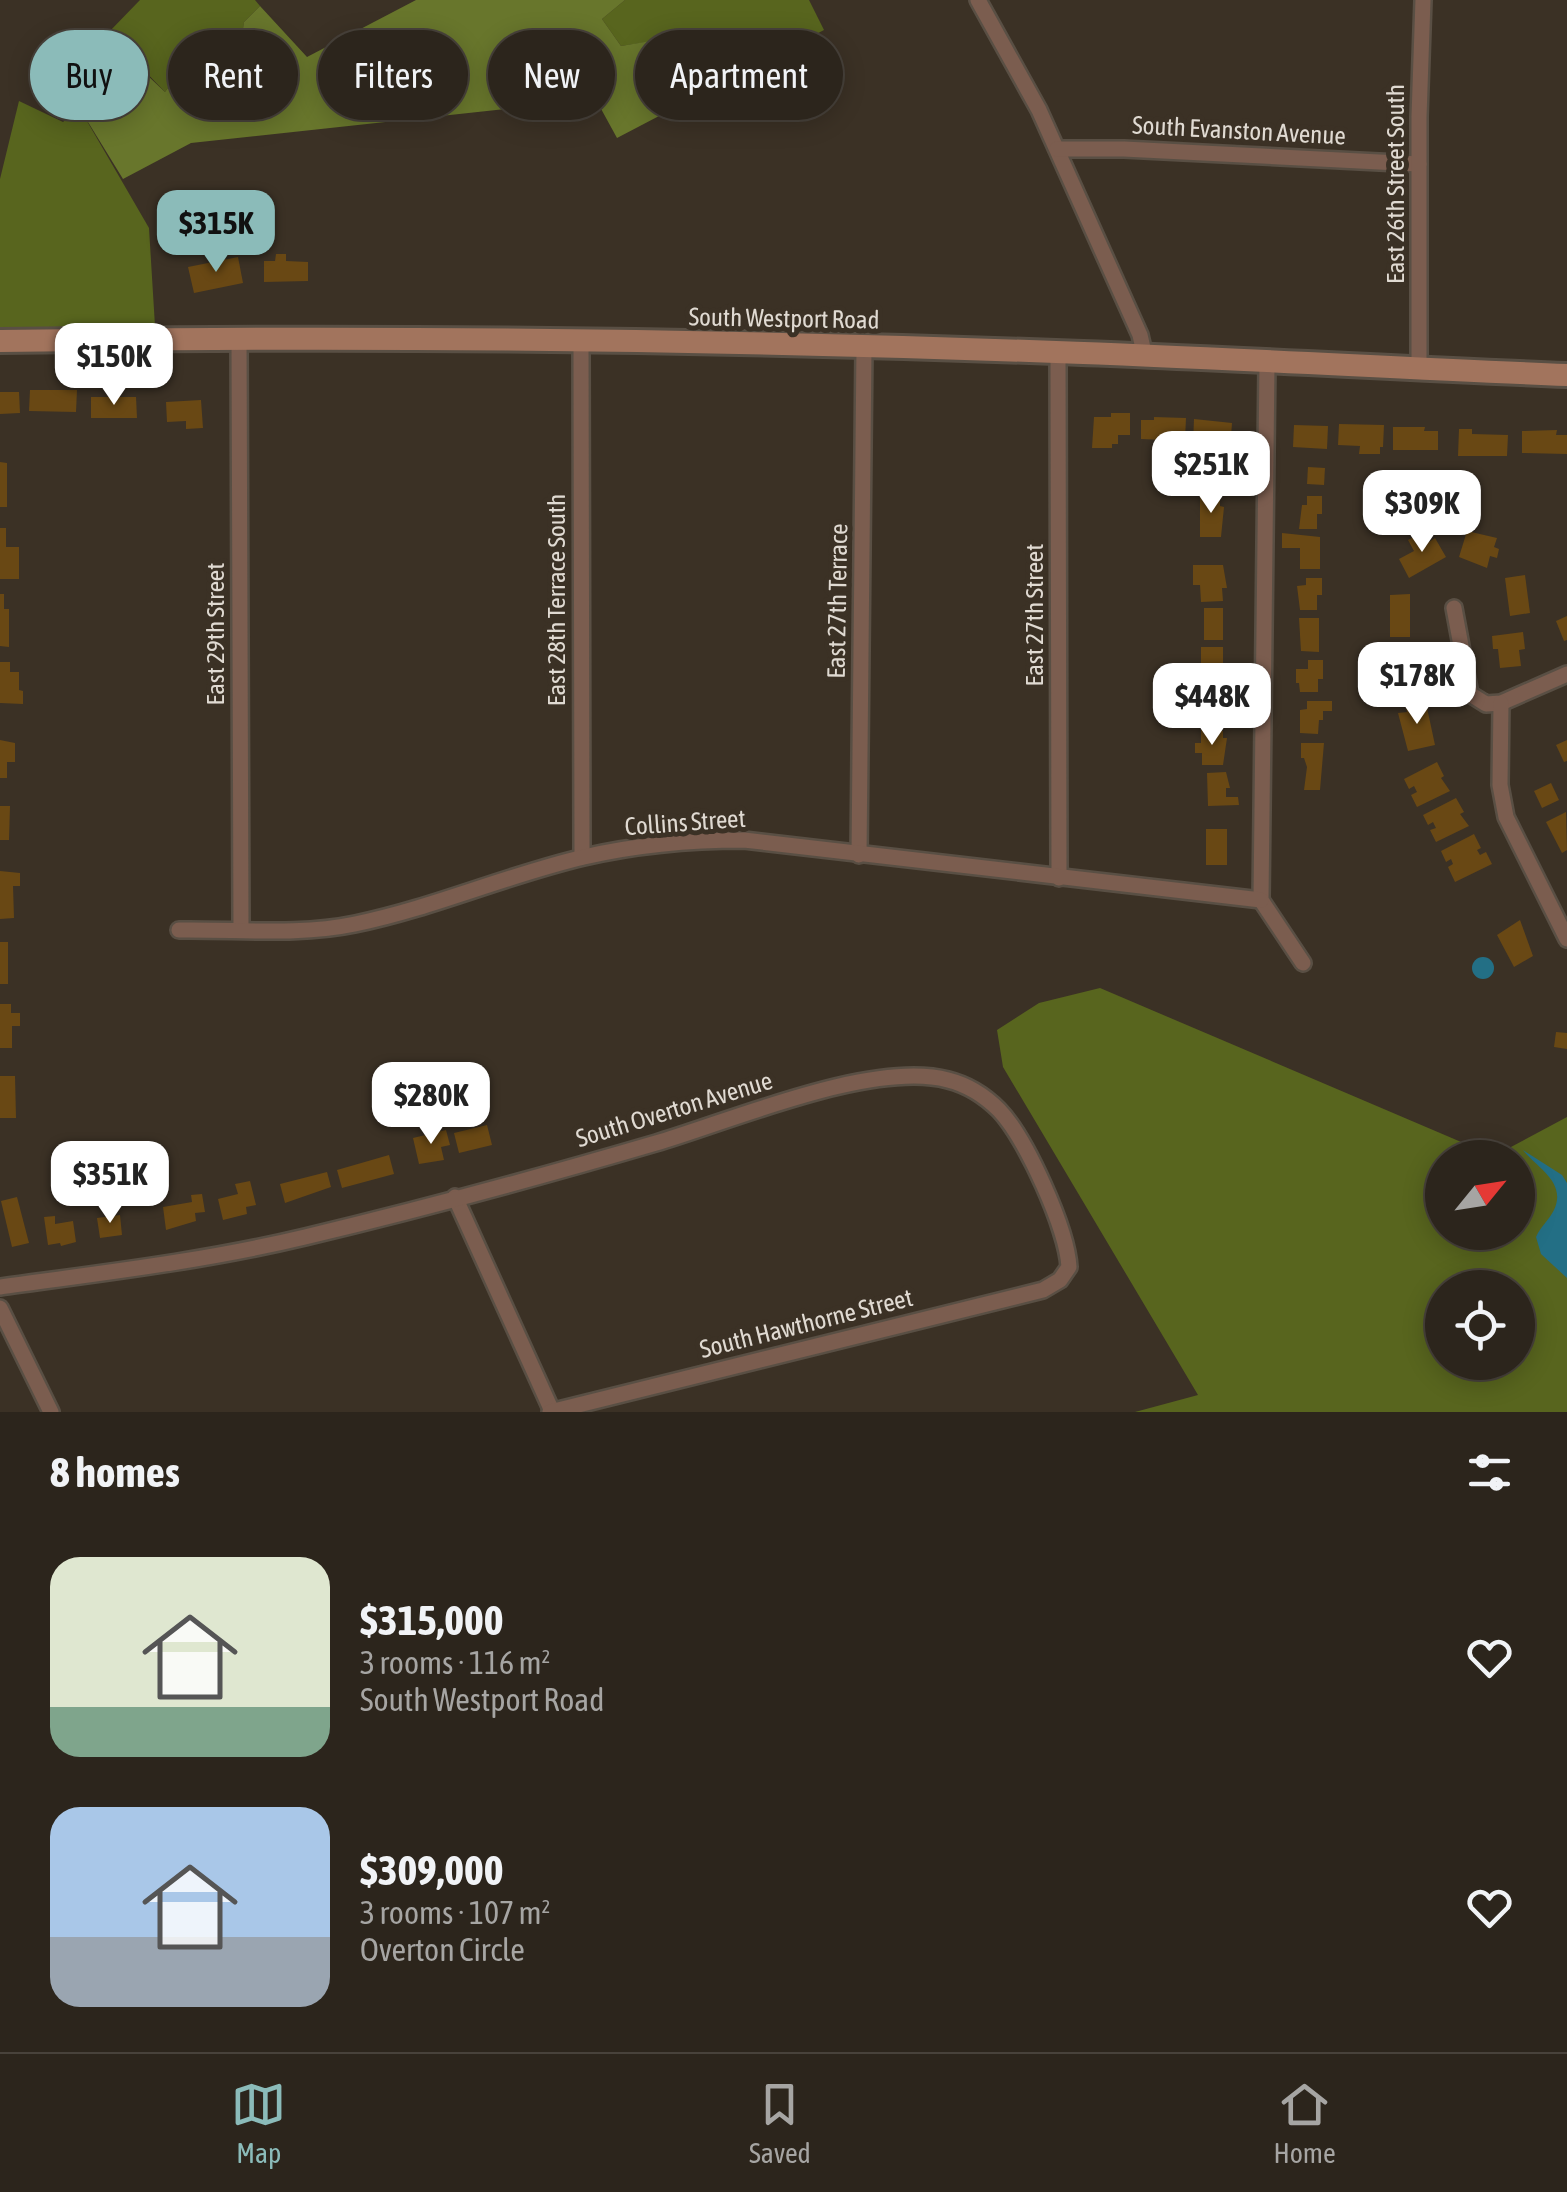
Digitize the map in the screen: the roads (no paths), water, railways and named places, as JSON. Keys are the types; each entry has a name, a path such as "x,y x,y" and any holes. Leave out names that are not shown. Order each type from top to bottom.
{"street":[{"path":"978,0 1039,110 1140,335 1145,357"},
{"name":"East 26th Street South","path":"1420,369 1419,164 1424,0"},
{"name":"South Evanston Avenue","path":"1056,149 1124,148 1419,164"},
{"name":"South Westport Road","path":"0,341 240,338 864,347 1567,375"},
{"name":"East 29th Street","path":"240,338 241,929"},
{"name":"East 28th Terrace South","path":"580,342 582,857"},
{"name":"East 27th Terrace","path":"859,855 864,347"},
{"name":"East 27th Street","path":"1058,352 1060,878"},
{"path":"1267,363 1261,900 1304,962"},
{"path":"1454,608 1470,694 1486,704 1501,703 1567,674"},
{"path":"1501,703 1500,785 1506,817 1567,938"},
{"name":"Collins Street","path":"179,930 299,931 352,925 582,857 653,844 721,840 1261,900"},
{"name":"South Overton Avenue","path":"0,1287 215,1257 306,1237 656,1143 828,1088 924,1076 952,1081 986,1098 1015,1132 1062,1228 1068,1248 1067,1271"},
{"path":"454,1197 551,1412"},
{"name":"South Hawthorne Street","path":"551,1412 1043,1290 1067,1271"},
{"path":"0,1308 51,1412"}],"water":[{"path":"1483,957 1491,960 1491,976 1483,979 1475,976 1472,968 1475,960"},
{"path":"1535,1158 1562,1175 1567,1183 1567,1278 1541,1254 1536,1237 1557,1200 1549,1176"}]}
